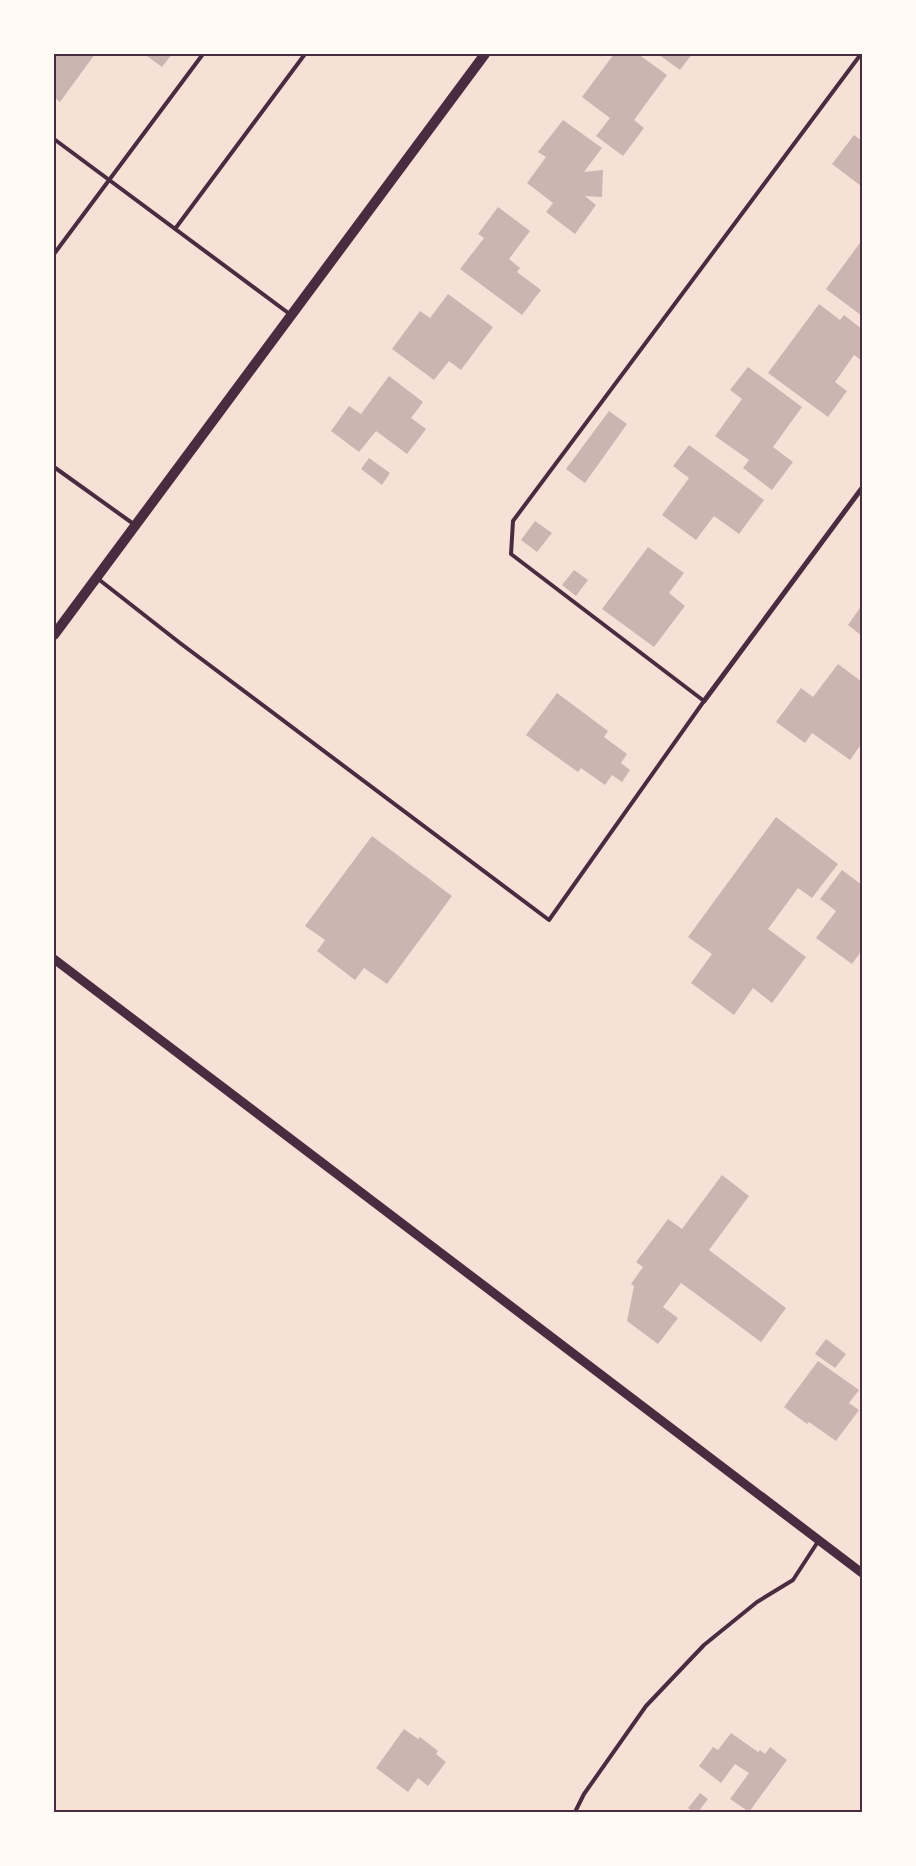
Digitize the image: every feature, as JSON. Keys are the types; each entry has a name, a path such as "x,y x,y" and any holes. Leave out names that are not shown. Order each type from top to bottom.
{"main road":[{"path":"54,635 485,54"}],"street":[{"path":"704,701 862,488"},
{"path":"54,959 862,1573"}],"lane":[{"path":"54,254 203,54"},
{"path":"175,229 304,54"},
{"path":"96,577 180,643 549,920 704,701 511,554 514,521 861,54"},
{"path":"54,139 291,315"},
{"path":"54,467 135,525"},
{"path":"575,1812 584,1794 646,1706 704,1645 757,1602 793,1580 819,1540"}],"building":[{"path":"54,54 95,54 60,102 54,97"},
{"path":"144,54 172,54 162,67"},
{"path":"614,54 638,54 667,75 634,120 644,128 623,156 596,136 610,118 582,97"},
{"path":"658,54 692,54 680,70"},
{"path":"563,120 602,148 584,172 603,170 602,197 585,196 596,205 575,234 546,212 553,203 527,183 546,157 538,152"},
{"path":"854,135 862,141 861,186 832,164"},
{"path":"498,207 530,231 509,259 520,268 517,272 541,290 522,315 460,269 484,238 478,234"},
{"path":"862,240 862,316 826,289"},
{"path":"448,294 493,327 461,370 449,361 434,380 392,349 420,311 430,318"},
{"path":"819,304 840,320 844,315 862,329 862,361 854,355 835,382 847,391 828,417 768,373"},
{"path":"748,367 802,407 773,447 793,462 772,490 743,468 749,460 715,436 742,399 730,390"},
{"path":"389,376 423,402 411,418 426,429 407,454 376,431 359,452 331,431 349,406 361,414"},
{"path":"609,411 627,424 585,483 566,469"},
{"path":"689,445 764,500 739,534 714,516 696,540 662,515 689,478 673,466"},
{"path":"369,458 390,473 382,485 361,469"},
{"path":"535,521 552,533 537,552 521,540"},
{"path":"648,547 684,573 669,593 685,606 654,647 602,609"},
{"path":"574,570 588,580 576,596 562,585"},
{"path":"862,605 862,636 848,625"},
{"path":"838,664 862,682 862,743 850,760 812,733 805,743 776,722 801,688 813,697"},
{"path":"557,693 608,731 604,737 627,754 621,763 630,770 622,782 612,775 605,785 581,768 578,772 526,735"},
{"path":"776,817 838,864 812,898 798,888 768,929 806,957 772,1003 753,988 734,1015 691,983 712,954 688,937"},
{"path":"372,836 452,896 387,984 364,968 355,980 317,951 325,940 305,926"},
{"path":"842,870 862,885 862,950 852,964 816,938 836,911 820,899"},
{"path":"722,1175 749,1196 709,1250 786,1308 761,1342 681,1283 663,1307 678,1318 658,1344 627,1321 634,1286 631,1284 643,1267 636,1262 668,1219 682,1229"},
{"path":"826,1339 846,1354 835,1368 815,1354"},
{"path":"818,1361 859,1390 849,1403 859,1410 836,1441 809,1422 807,1424 784,1407"},
{"path":"404,1729 418,1739 420,1737 438,1751 436,1754 446,1762 428,1786 418,1778 408,1792 376,1768"},
{"path":"731,1733 758,1752 760,1750 765,1754 770,1747 787,1760 749,1812 730,1799 749,1773 735,1764 721,1783 699,1766 713,1747 718,1750"},
{"path":"700,1793 708,1799 698,1812 693,1812 688,1808"}]}
